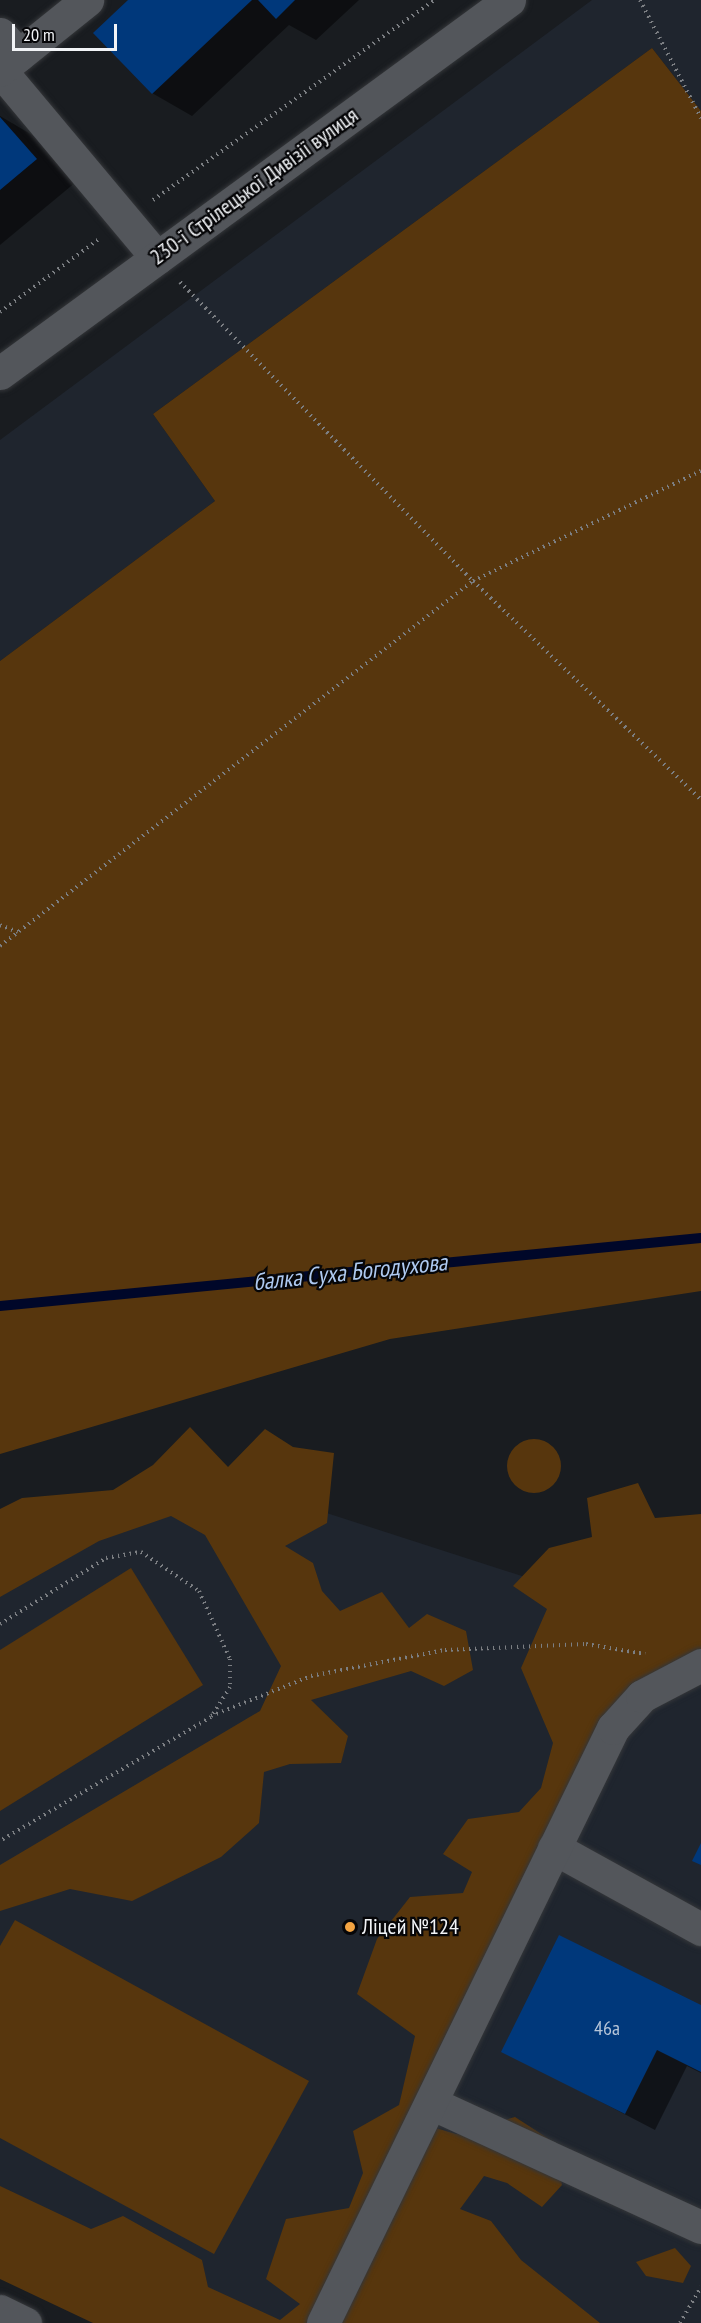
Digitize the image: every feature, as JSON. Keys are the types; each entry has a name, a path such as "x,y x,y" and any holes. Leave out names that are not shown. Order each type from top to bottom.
{"street":[{"path":"87,0 4,57 125,220 157,258"},
{"name":"230-ї Стрілецької Дивізії вулиця","path":"0,373 509,0"},
{"path":"323,2323 613,1728 642,1696 701,1665"},
{"path":"554,1848 701,1929"},
{"path":"431,2103 701,2227"},
{"path":"0,2311 25,2323"}],"path":[{"path":"0,312 434,0"},
{"path":"640,0 701,118"},
{"path":"157,258 473,581 701,800"},
{"path":"0,946 473,581 701,471"},
{"path":"0,925 18,932"},
{"path":"0,1624 106,1558 141,1552 199,1591 219,1626 230,1659 230,1687 211,1717"},
{"path":"0,1841 211,1717 311,1676 445,1650 586,1644 655,1655"},
{"path":"680,2323 701,2287"}],"shaded area":[{"path":"592,0 701,0 701,111 652,48 153,414 215,501 0,661 0,440"},
{"path":"652,48 701,111 701,1291 390,1339 0,1454 0,661 215,501 153,414"},
{"path":"190,1427 228,1467 265,1429 293,1447 334,1453 327,1523 285,1546 313,1563 322,1591 340,1611 382,1592 409,1628 427,1614 466,1631 473,1670 444,1686 411,1671 311,1700 348,1736 341,1763 290,1764 264,1772 259,1823 221,1857 132,1901 70,1889 0,1911 0,1865 260,1711 281,1666 205,1535 171,1516 99,1541 0,1597 0,1509 22,1498 113,1490 153,1465"},
{"path":"534,1439 544,1441 553,1447 559,1456 561,1466 559,1476 553,1485 544,1491 534,1493 524,1491 515,1485 509,1476 507,1466 509,1456 515,1447 524,1441"},
{"name":"Ліцей №124","path":"175,1464 701,1634 701,2323 222,2323 0,2220 0,1570"},
{"path":"638,1483 655,1518 701,1514 701,1656 639,1692 436,2128 456,2134 515,2117 552,2141 562,2185 542,2207 507,2183 484,2176 460,2209 491,2221 521,2260 600,2323 93,2323 0,2279 0,2186 91,2229 123,2216 202,2260 208,2287 280,2320 300,2304 266,2279 286,2219 349,2208 363,2173 353,2131 399,2105 415,2036 357,1994 377,1939 410,1897 463,1893 472,1872 443,1854 468,1819 519,1812 541,1788 553,1743 521,1668 547,1609 513,1586 549,1548 592,1537 587,1498"},
{"path":"131,1568 203,1685 0,1811 0,1650"},
{"path":"15,1920 309,2081 214,2254 0,2138 0,1946"},
{"path":"675,2248 691,2266 683,2283 646,2276 636,2262"}],"building":[{"path":"128,0 252,0 152,94 93,33"},
{"path":"258,0 295,0 276,19"},
{"path":"0,117 37,159 0,190"},
{"path":"701,1843 701,1865 692,1861"},
{"path":"559,1935 701,2005 701,2072 657,2050 625,2114 501,2052"}],"waterway":[{"name":"балка Суха Богодухова","path":"0,1306 701,1238"}],"place":[{"name":"Ліцей №124","path":"350,1927"}]}
